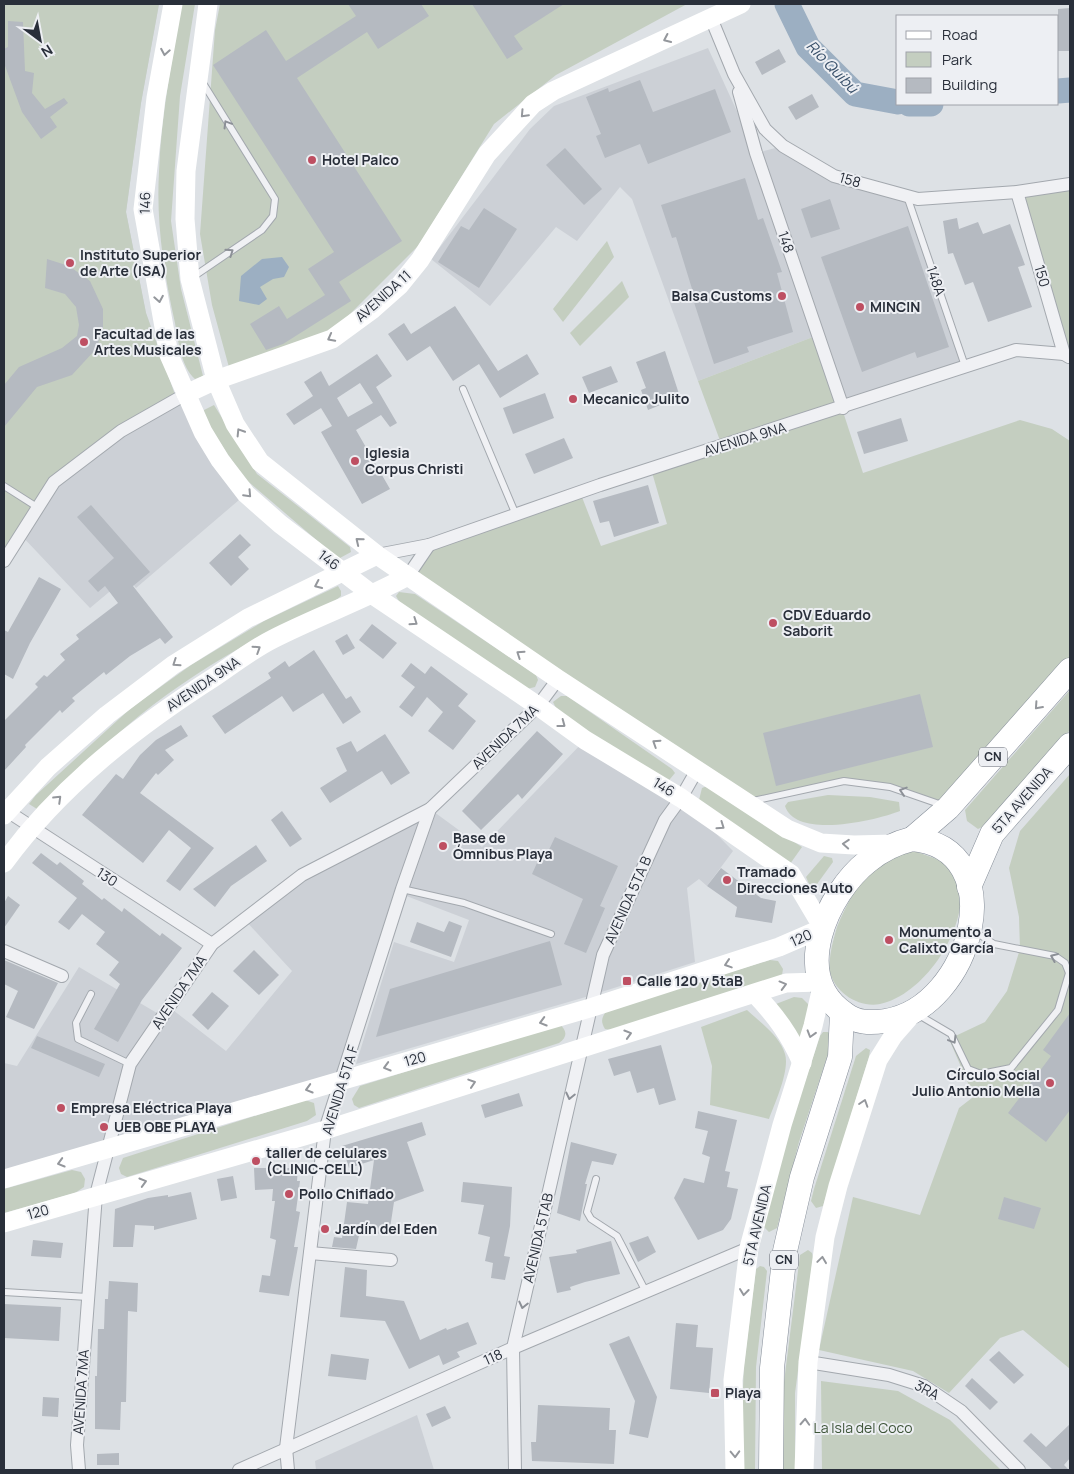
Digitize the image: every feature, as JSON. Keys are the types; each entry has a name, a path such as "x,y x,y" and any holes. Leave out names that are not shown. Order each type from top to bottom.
{"highway":[{"name":"CN","path":"771,1470 772,1368 785,1251 802,1177 840,1057 842,1013 821,984 817,970 817,950 823,928 836,897 852,876 868,861 903,841 948,808 1070,670"},
{"name":"5TA AVENIDA","path":"968,887 992,834 1070,745"},
{"path":"842,1013 864,1022 876,1022 896,1019 914,1012 932,999 946,984 965,950 971,929 972,908 963,869 952,854 940,844 903,841"},
{"name":"CN","path":"840,1057 876,1022"}],"main road":[{"name":"146","path":"173,4 156,98 143,209 169,355 203,432 220,460 246,494 280,524 373,595 538,706 585,740 682,798 791,874 823,928"},
{"path":"208,4 197,74 186,180 185,219 190,279 216,380 235,424 260,462 377,555 558,679 787,829 821,843 854,845 903,841"},
{"name":"AVENIDA 11","path":"186,394 216,380 332,339 399,286 420,260 488,154 534,104 553,91 741,4"},
{"name":"AVENIDA 9NA","path":"5,812 48,767 107,716 173,665 248,618 377,555"},
{"name":"AVENIDA 9NA","path":"4,863 30,828 57,799 111,751 175,702 272,639 373,595 408,576"},
{"name":"120","path":"4,1179 590,1008 779,947 823,928"},
{"name":"120","path":"4,1223 325,1130 786,983 821,984"},
{"name":"5TA AVENIDA","path":"736,1470 733,1380 749,1248 782,1124 802,1063 821,984"},
{"path":"755,994 779,1019 793,1041 802,1063"},
{"path":"804,1470 808,1362 825,1237 838,1186 878,1060 893,1036 914,1012"}],"street":[{"name":"158","path":"711,18 734,74 766,129 783,146 834,176 918,199 1017,192 1070,184"},
{"name":"148","path":"734,74 756,153 843,408"},
{"name":"150","path":"1017,192 1067,356"},
{"name":"AVENIDA 9NA","path":"377,555 429,545 600,485 843,408 1016,350 1067,356"},
{"name":"AVENIDA 11","path":"4,560 54,482 121,430 186,394"},
{"name":"AVENIDA 9NA","path":"408,576 429,545"},
{"name":"AVENIDA 7MA","path":"79,1470 78,1445 96,1196 130,1064 212,944 302,875 430,809 538,706 558,679"},
{"name":"AVENIDA 5TA B","path":"590,1008 603,955 665,820 682,798 697,770"},
{"name":"AVENIDA 5TA F","path":"288,1470 286,1448 325,1130 430,809"},
{"name":"130","path":"5,812 212,944"},
{"path":"4,951 62,976"},
{"name":"AVENIDA 5TAB","path":"515,1470 513,1348 590,1008"},
{"name":"118","path":"239,1470 513,1348 749,1248"},
{"path":"310,1253 391,1260"},
{"name":"3RA","path":"808,1362 889,1375 924,1386 961,1411 1019,1470"}],"lane":[{"path":"190,279 262,230 273,216 275,199 197,74"},
{"name":"148A","path":"907,196 965,366"},
{"path":"463,389 516,515"},
{"path":"4,486 38,506"},
{"path":"748,802 844,781 890,787 948,808"},
{"path":"402,890 464,903 551,934"},
{"path":"914,1012 952,1034 968,1069 981,1074 1011,1068 1058,1010 1068,973 1065,963 1056,956 994,944 971,929"},
{"path":"91,994 76,1023 78,1039 130,1064"},
{"path":"596,1179 587,1212 591,1220 617,1236 646,1292"},
{"path":"4,1292 88,1297"}],"shaded area":[{"name":"Instituto Superior de Arte (ISA)","path":"4,4 159,4 141,103 126,212 146,313 175,395 186,394 246,494 136,588 127,577 90,608 20,534"},
{"path":"708,48 756,153 783,146 834,176 907,196 965,366 843,408 818,335 698,381 632,199 620,187 577,241 556,227 490,306 431,259 530,129 554,106"},
{"path":"585,740 681,798 733,851 707,886 699,879 687,888 695,962 589,996 356,1064 394,942 454,962 469,920 396,892 372,961 343,1079 4,1179 4,1063 17,1066 79,967 162,1016 169,1007 226,1051 292,971 244,919 302,875 430,809 482,847"},
{"path":"417,1415 434,1470 316,1470 315,1461"}],"green space":[{"name":"Instituto Superior de Arte (ISA)","path":"4,4 159,4 141,103 126,212 146,313 175,395 54,482 4,561"},
{"path":"182,4 195,4 180,96 171,221 181,289 203,376 195,379 186,368 183,360 167,286 160,229 158,191 162,130"},
{"path":"220,4 687,4 556,75 494,124 419,245 333,331 230,371 212,305 200,234 215,30"},
{"path":"1070,184 1070,358 1017,192"},
{"path":"607,241 614,257 563,322 553,309"},
{"path":"622,281 629,297 580,346 570,333"},
{"name":"CDV Eduardo Saborit","path":"818,335 863,473 1020,420 1052,429 1070,441 1070,670 948,808 917,795 844,781 748,802 408,576 429,545 580,492 601,546 667,524 651,469 722,446 698,381"},
{"path":"214,405 257,474 350,547 351,552 340,558 334,555 243,477 203,417 204,410"},
{"path":"338,586 341,596 335,601 283,625 209,666 139,716 37,809 29,804 36,795 131,708 191,665 264,621"},
{"path":"399,592 415,594 536,675 538,680 535,687 527,689 400,603 396,596"},
{"path":"1070,690 1070,730 986,825 978,829 967,821 965,810"},
{"path":"561,696 567,696 672,769 675,773 665,785 557,710 553,702"},
{"path":"1070,774 1070,1369 1023,1330 1000,1338 949,1393 913,1371 819,1350 853,1197 920,1215 959,1108 977,1094 971,1090 949,1039 985,1022 1007,991 1020,949 1019,917 1009,868 1020,831"},
{"path":"707,786 802,847 790,864 699,800 702,788"},
{"path":"828,795 870,797 899,802 900,811 874,819 838,825 820,825 804,822 792,816 785,806 788,802"},
{"path":"909,849 953,865 961,890 956,925 938,960 911,989 896,998 880,1004 864,1004 842,992 833,980 830,972 832,944 844,910 864,879 883,861"},
{"path":"824,856 832,858 833,862 812,891 806,877"},
{"path":"770,960 778,961 783,969 782,975 611,1030 605,1029 602,1024 602,1019 607,1010"},
{"path":"794,997 802,998 808,1004 808,1015 799,1040 776,1004"},
{"path":"747,1010 774,1035 785,1054 784,1077 769,1119 710,1105 712,1066 701,1027"},
{"path":"559,1024 564,1029 565,1036 559,1043 359,1108 354,1105 352,1099 360,1086"},
{"path":"823,1032 828,1032 833,1037 832,1042 799,1142 777,1228 769,1232 763,1226 780,1157 820,1036"},
{"path":"866,1048 870,1050 869,1057 823,1206 816,1208 811,1201 814,1189 856,1056"},
{"path":"305,1100 314,1103 316,1115 307,1121 127,1177 121,1174 119,1168 123,1158"},
{"path":"72,1170 81,1172 85,1179 84,1187 75,1193 4,1213 4,1189"},
{"path":"808,1250 812,1253 813,1258 795,1393 795,1470 783,1470 783,1390 800,1255"},
{"path":"760,1266 764,1267 767,1271 756,1367 755,1470 744,1470 742,1410 744,1365 756,1269"},
{"name":"La Isla del Coco","path":"821,1381 898,1391 950,1420 1001,1470 822,1470"}],"water":[{"path":"282,257 289,267 284,277 273,279 260,287 267,299 259,305 239,301 241,276 262,259"}],"building":[{"name":"Hotel Palco","path":"348,4 421,4 429,16 378,49 367,32 297,78 402,241 339,282 351,301 283,344 266,350 250,324 279,306 287,319 325,295 308,269 334,252 213,65 266,30 286,61 356,16"},
{"path":"472,4 564,4 514,36 523,49 507,59"},
{"path":"1070,8 1070,51 1059,51 1058,9"},
{"path":"8,21 23,22 25,71 34,73 32,93 45,109 64,98 68,103 50,117 57,127 41,139 22,112 4,63 4,49 8,47"},
{"path":"779,49 786,62 762,75 755,62"},
{"path":"640,80 653,112 715,89 731,132 648,164 640,144 605,158 596,136 601,134 586,97 608,88 609,92"},
{"path":"812,94 819,107 796,120 788,107"},
{"path":"565,148 602,189 584,205 546,165"},
{"path":"745,178 758,220 763,218 782,272 777,273 793,332 747,347 749,352 714,364 691,293 693,292 676,237 672,238 661,205"},
{"path":"830,199 840,229 811,238 801,209"},
{"path":"484,208 517,229 479,288 438,262 461,226 469,230"},
{"path":"957,218 959,229 978,222 983,234 1010,224 1025,265 1018,267 1032,307 988,322 973,282 965,285 953,253 948,254 943,221"},
{"path":"908,226 949,347 917,358 915,352 862,372 821,257"},
{"name":"Facultad de las Artes Musicales","path":"47,259 69,266 90,281 103,309 103,332 95,350 72,375 37,387 4,427 4,385 19,367 62,348 77,336 79,325 76,307 65,294 45,288"},
{"path":"455,306 498,371 527,354 539,374 500,398 479,364 453,381 430,346 407,361 388,334 404,323 411,334"},
{"path":"665,351 680,397 648,410 641,390 646,388 636,362"},
{"path":"377,354 392,376 376,387 397,423 390,427 381,415 356,430 390,489 362,504 321,432 332,426 321,408 294,425 286,414 313,396 304,382 321,371 329,386","holes":["360,383 373,403 348,417 337,398"]},
{"path":"611,366 618,382 589,393 582,377"},
{"path":"545,393 554,418 513,434 503,408"},
{"path":"901,418 908,441 864,454 857,432"},
{"path":"564,438 573,458 534,474 525,454"},
{"path":"648,485 659,523 614,537 609,521 600,523 593,501"},
{"path":"91,505 150,572 133,586 173,637 165,644 160,638 130,656 106,675 104,672 72,698 75,701 62,713 60,710 25,745 26,747 4,771 4,721 38,687 35,684 44,675 47,677 65,660 60,654 79,639 76,635 118,603 105,586 98,592 88,581 114,558 77,517"},
{"path":"240,534 251,545 238,557 249,569 231,586 209,563"},
{"path":"39,577 61,589 30,643 13,679 4,674 4,630 8,632"},
{"path":"372,624 397,643 383,659 359,640"},
{"path":"347,634 355,648 343,655 335,641"},
{"path":"314,650 346,699 351,696 361,712 343,724 323,693 293,712 282,696 225,734 212,716 271,678 268,673 285,661 289,667"},
{"path":"411,663 425,674 431,666 468,694 458,706 476,721 453,750 428,731 443,712 427,697 412,717 399,707 415,687 401,676"},
{"path":"920,694 933,747 776,786 763,733"},
{"path":"181,725 188,736 165,750 174,760 158,775 156,773 140,793 214,848 180,891 166,881 191,848 169,830 143,863 82,815 116,774 123,779 140,755 156,740"},
{"path":"537,731 563,754 522,799 518,794 481,830 462,811"},
{"path":"385,734 410,773 391,785 382,771 330,803 320,788 347,771 336,748 351,741 357,752"},
{"path":"282,811 302,839 290,847 271,820"},
{"path":"555,837 618,866 600,906 605,908 586,953 564,944 583,899 532,874 541,854 546,856"},
{"path":"256,845 267,861 231,886 215,907 193,889"},
{"path":"41,853 57,865 60,862 84,881 82,884 102,900 104,898 122,912 124,908 160,936 162,933 182,948 142,1000 118,1042 94,1029 120,984 109,975 119,962 96,944 105,932 82,914 69,930 58,922 77,898 32,863"},
{"path":"721,868 761,898 776,901 772,923 735,917 737,907 707,886"},
{"path":"8,896 20,905 4,928 4,903"},
{"path":"449,921 462,926 451,957 410,942 417,922 444,932"},
{"path":"550,941 562,985 376,1037 390,989"},
{"path":"254,950 279,975 259,995 233,971"},
{"path":"4,960 58,983 34,1029 6,1017 18,991 4,984"},
{"path":"212,992 229,1006 208,1030 192,1015"},
{"name":"Círculo Social Julio Antonio Mella","path":"1070,1013 1070,1110 1046,1142 1008,1113 1051,1056 1043,1050"},
{"path":"37,1036 105,1064 99,1077 31,1048"},
{"path":"661,1045 676,1100 659,1105 654,1088 637,1093 630,1071 614,1076 608,1059"},
{"path":"519,1093 523,1106 485,1118 481,1105"},
{"path":"698,1111 737,1120 725,1171 730,1172 727,1187 738,1189 731,1219 723,1230 698,1240 674,1198 684,1178 704,1183 710,1157 702,1154 708,1131 695,1128"},
{"path":"422,1122 426,1135 407,1142 424,1191 394,1202 389,1235 360,1231 356,1249 332,1247 334,1237 342,1238 347,1202 368,1204 374,1160 349,1168 342,1146"},
{"path":"571,1142 617,1154 613,1165 592,1161 585,1184 587,1184 580,1221 557,1213"},
{"path":"254,1168 298,1168 297,1181 300,1181 296,1211 300,1212 294,1247 298,1247 289,1296 259,1292 262,1275 270,1276 276,1240 270,1238 275,1201 272,1201 273,1189 255,1190"},
{"path":"233,1176 237,1198 221,1201 217,1179"},
{"path":"463,1182 512,1187 510,1226 504,1256 510,1257 505,1280 491,1278 493,1263 485,1261 490,1237 478,1234 484,1205 461,1202"},
{"path":"191,1192 197,1219 154,1230 154,1226 135,1225 133,1247 113,1247 115,1209 148,1198 168,1195 168,1197"},
{"path":"1004,1197 1041,1208 1034,1229 998,1219"},
{"path":"648,1236 656,1252 638,1262 629,1243"},
{"path":"33,1240 63,1243 61,1258 31,1256"},
{"path":"611,1241 620,1274 585,1282 570,1287 571,1290 557,1293 549,1257 577,1253 576,1250"},
{"path":"345,1267 367,1270 366,1296 404,1301 420,1340 446,1328 447,1330 468,1322 477,1344 457,1352 460,1357 443,1365 439,1355 409,1369 385,1321 340,1317"},
{"path":"109,1281 138,1283 137,1312 128,1311 126,1402 121,1402 120,1430 95,1429 95,1376 97,1376 98,1329 104,1329 105,1299 108,1299"},
{"path":"4,1304 61,1307 59,1341 4,1338"},
{"path":"676,1323 698,1325 696,1347 713,1348 709,1393 670,1389"},
{"path":"629,1336 657,1397 648,1438 629,1434 635,1401 609,1344"},
{"path":"999,1351 1024,1375 1014,1384 989,1360"},
{"path":"331,1354 369,1359 366,1380 328,1376"},
{"path":"972,1378 998,1402 990,1410 965,1386"},
{"path":"43,1397 59,1398 58,1417 42,1416"},
{"path":"538,1405 610,1408 609,1430 616,1430 614,1464 532,1461 531,1442 536,1442"},
{"path":"445,1406 451,1418 432,1427 426,1414"},
{"path":"1070,1424 1070,1458 1064,1465 1069,1470 1053,1470 1023,1441 1031,1433 1046,1447"},
{"path":"119,1453 119,1465 97,1465 97,1454"}],"waterway":[{"name":"Río Quibú","path":"787,4 808,47 855,94 896,102"},
{"name":"Río Quibú","path":"1059,91 1070,90"}],"place":[{"name":"Hotel Palco","path":"312,160"},
{"name":"Instituto Superior de Arte (ISA)","path":"70,263"},
{"name":"Balsa Customs","path":"782,296"},
{"name":"MINCIN","path":"860,307"},
{"name":"Facultad de las Artes Musicales","path":"84,342"},
{"name":"Mecanico Julito","path":"573,399"},
{"name":"Iglesia Corpus Christi","path":"355,461"},
{"name":"CDV Eduardo Saborit","path":"773,623"},
{"name":"Base de Ómnibus Playa","path":"443,846"},
{"name":"Tramado Direcciones Auto","path":"727,880"},
{"name":"Monumento a Calixto García","path":"889,940"},
{"name":"Calle 120 y 5taB","path":"627,981"},
{"name":"Círculo Social Julio Antonio Mella","path":"1050,1083"},
{"name":"Empresa Eléctrica Playa","path":"61,1108"},
{"name":"UEB OBE PLAYA","path":"104,1127"},
{"name":"taller de celulares (CLINIC-CELL)","path":"256,1161"},
{"name":"Pollo Chiflado","path":"289,1194"},
{"name":"Jardín del Eden","path":"325,1229"},
{"name":"Playa","path":"715,1393"}]}
